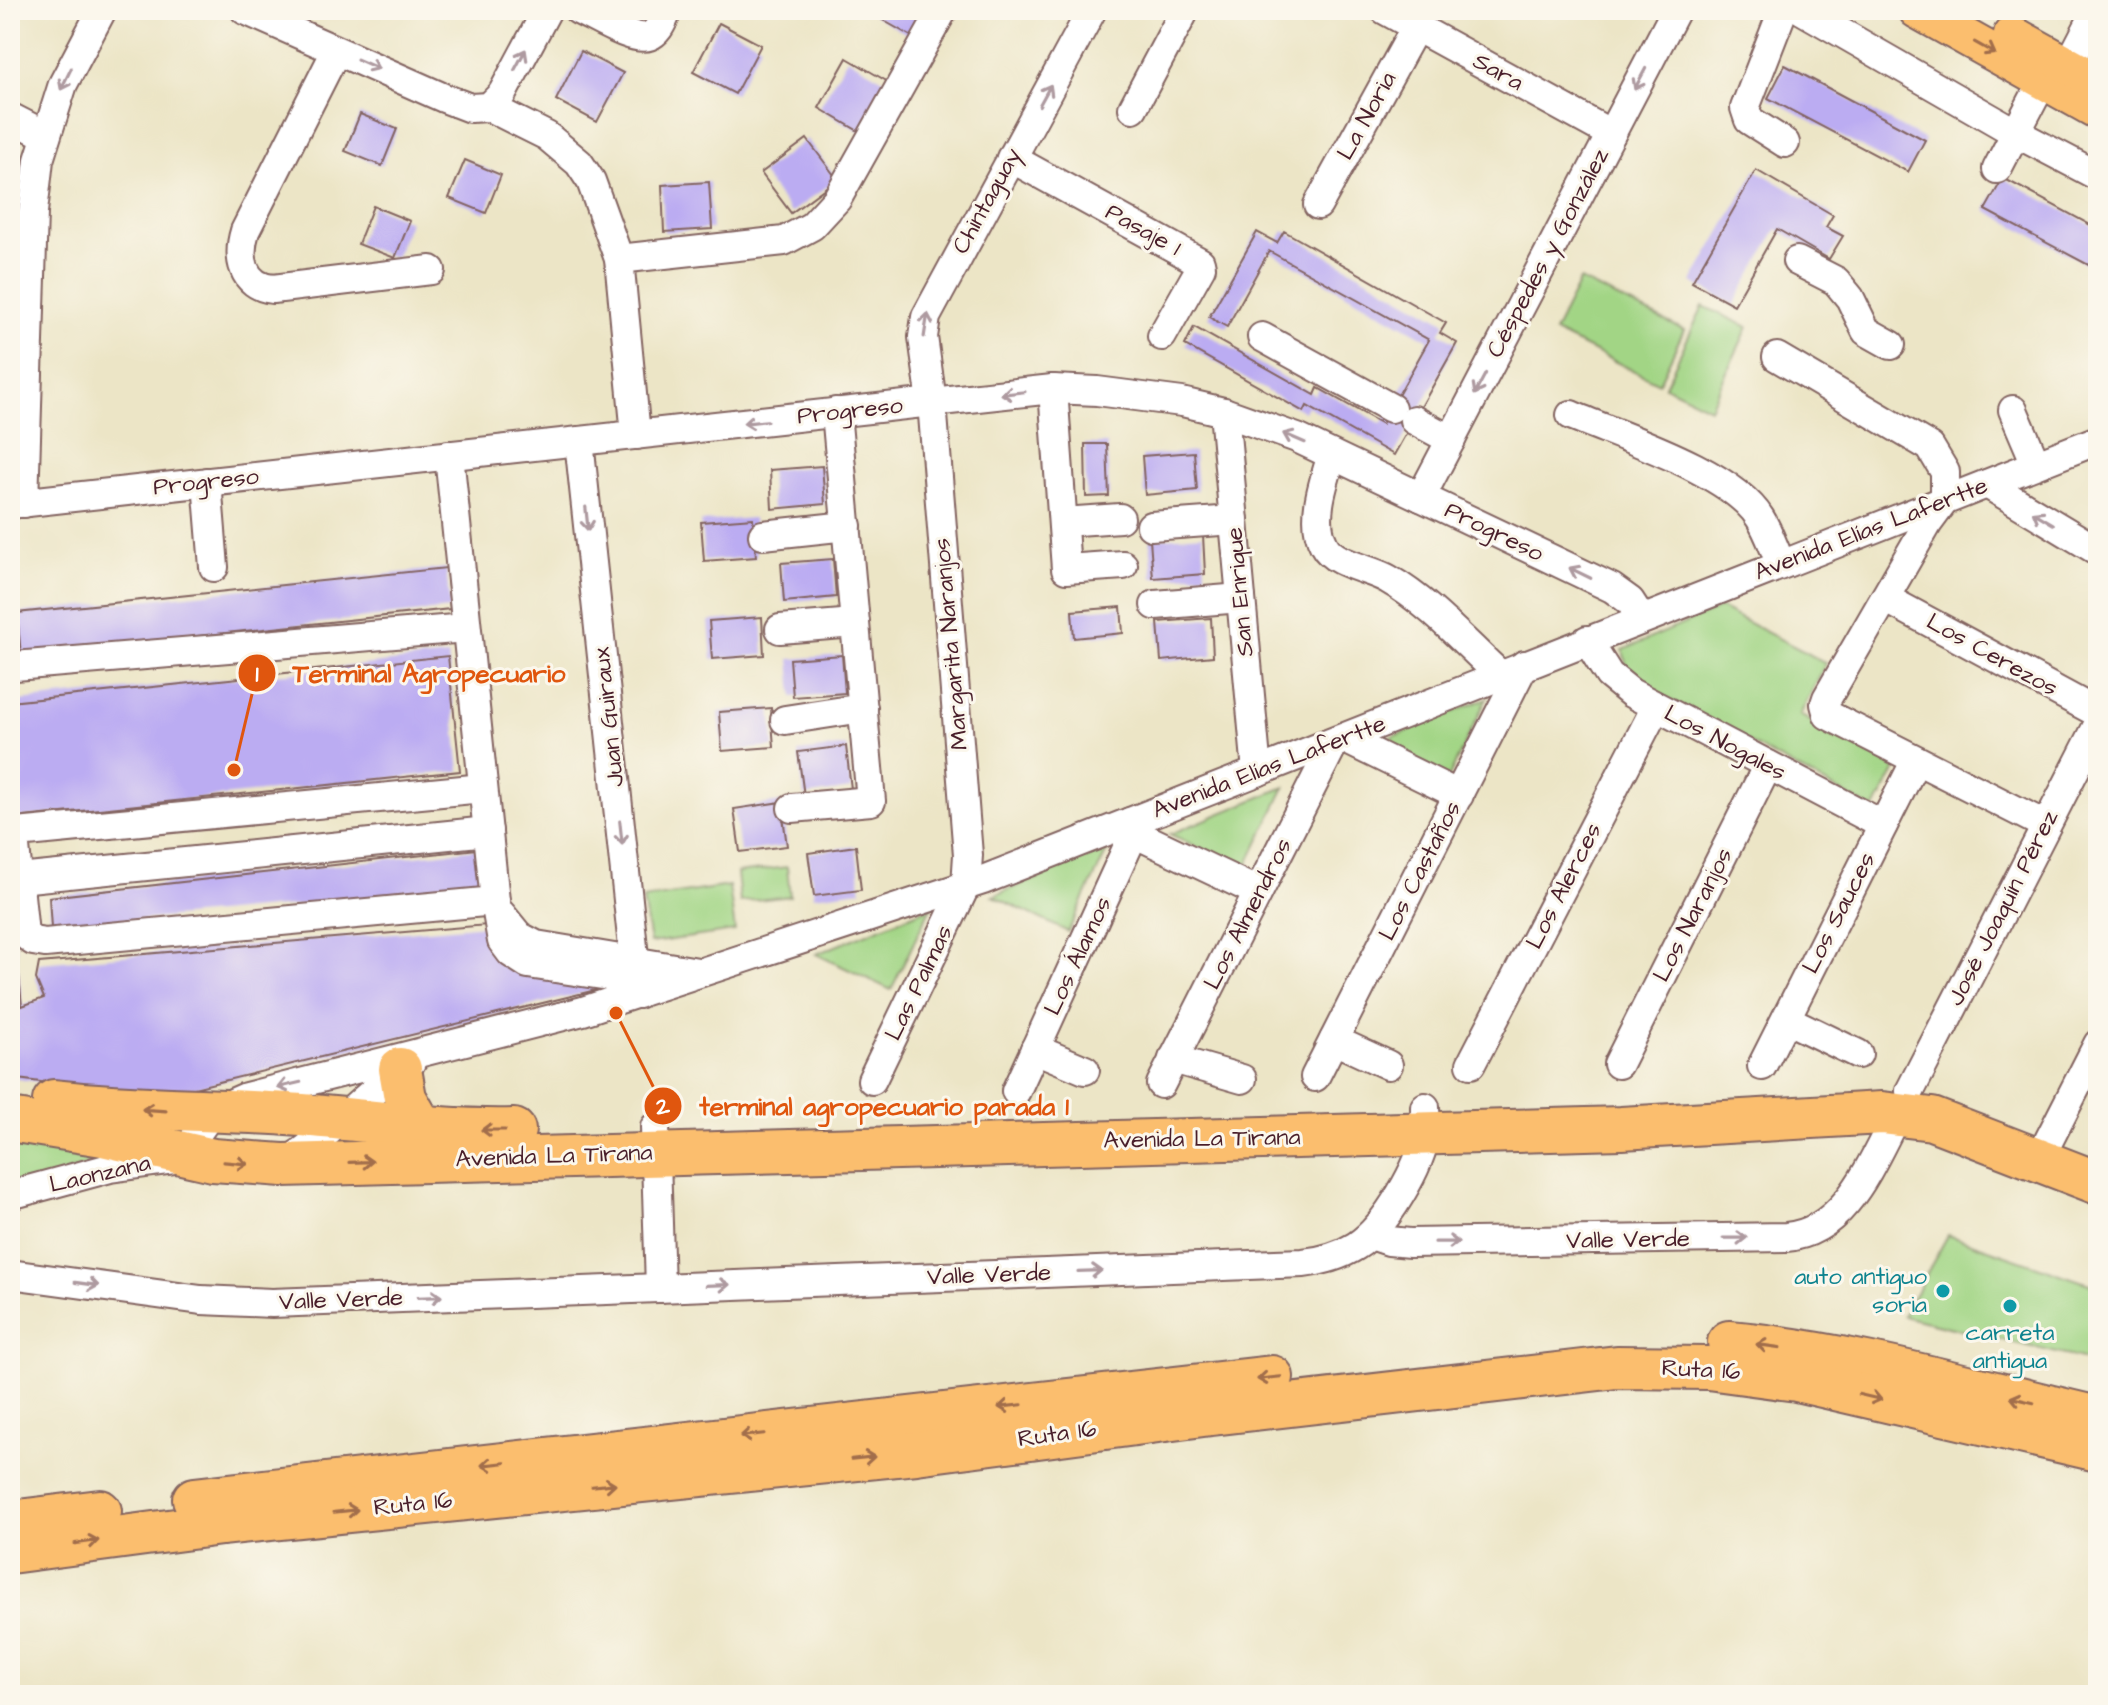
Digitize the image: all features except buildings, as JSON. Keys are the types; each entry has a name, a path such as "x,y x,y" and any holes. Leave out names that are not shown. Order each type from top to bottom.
{"highway":[{"path":"413,1061 405,1098 421,1126"},
{"name":"Avenida La Tirana","path":"10,1120 103,1135 190,1157 283,1165 656,1140 1426,1120 1868,1090 1904,1102 1940,1122 2098,1183"},
{"name":"Avenida La Tirana","path":"10,1095 105,1106 343,1118 421,1126 656,1140"},
{"name":"Avenida La Tirana","path":"1904,1102 1952,1101 2098,1159"},
{"name":"Ruta 16","path":"10,1522 293,1486 1616,1340 1710,1340 1808,1352 2098,1418"},
{"name":"Ruta 16","path":"10,1552 221,1524 916,1453 1203,1415 1617,1367 1708,1368 1797,1380 2098,1450"}],"main road":[{"path":"1917,10 2070,76"},
{"path":"1969,10 2070,76 2098,111"}],"street":[{"path":"17,503 37,173 45,135 63,84 102,10"},
{"path":"245,10 444,98 470,108 489,107 547,136 579,163 596,192 619,259 636,435"},
{"path":"489,107 502,94 547,10"},
{"path":"578,10 634,37 649,36 659,28 668,10"},
{"path":"619,259 784,241 812,226 837,199 943,10"},
{"name":"Chintaguay","path":"932,402 923,337 926,317 1092,10"},
{"path":"1133,108 1185,10"},
{"name":"Sara","path":"1385,10 1611,134"},
{"name":"Céspedes y González","path":"1421,497 1676,10"},
{"path":"1783,10 1745,108 1749,120 1785,143"},
{"path":"1802,10 2016,133 2098,176"},
{"path":"1997,169 2016,133 2070,76 2097,10"},
{"name":"La Noria","path":"1318,205 1416,27"},
{"path":"336,51 245,231 241,246 244,272 254,284 273,289 431,270"},
{"path":"10,117 45,135"},
{"name":"Pasaje 1","path":"1011,158 1200,262 1201,267 1162,336"},
{"path":"1797,261 1836,281 1850,298 1866,331 1891,345"},
{"path":"1262,337 1451,440"},
{"path":"1777,357 1930,447 1945,472 1945,500 1827,698 1826,710 1832,718 2045,825"},
{"path":"1053,389 1066,569 1123,565"},
{"name":"Progreso","path":"17,503 1053,389 1140,395 1224,412 1297,438 1612,588 1630,601 1641,618"},
{"name":"Margarita Naranjos","path":"932,402 968,855 966,885"},
{"path":"2013,410 2036,464"},
{"path":"792,808 871,801 836,412"},
{"name":"San Enrique","path":"1224,412 1257,772"},
{"path":"1571,415 1707,472 1730,488 1759,517 1781,564"},
{"name":"Avenida Elías Lafertte","path":"636,978 702,973 1132,827 1257,772 1641,618 2098,440"},
{"name":"Juan Guiraux","path":"579,441 636,978"},
{"path":"449,455 495,901 508,925 519,936 536,945 636,978"},
{"path":"1332,455 1319,507 1319,530 1327,550 1340,559 1375,571 1418,599 1512,670"},
{"path":"207,482 214,567"},
{"path":"1987,484 2098,551"},
{"path":"1063,522 1120,518"},
{"path":"1151,526 1234,520"},
{"path":"763,535 847,526"},
{"path":"1155,605 1241,598"},
{"name":"Los Cerezos","path":"1885,598 2098,713"},
{"path":"780,629 855,623"},
{"path":"10,663 15,666 466,628"},
{"name":"Los Nogales","path":"1587,640 1609,675 1631,693 1883,825"},
{"name":"Los Castaños","path":"1315,1077 1459,795 1512,670"},
{"name":"Los Alerces","path":"1471,1064 1656,707"},
{"path":"785,720 863,708"},
{"name":"José Joaquín Pérez","path":"1904,1102 2098,725"},
{"path":"1340,741 1459,795"},
{"name":"Los Almendros","path":"1242,1079 1167,1072 1258,892 1340,741"},
{"name":"Los Sauces","path":"1762,1066 1916,760"},
{"name":"Los Naranjos","path":"1618,1064 1768,765"},
{"path":"483,788 13,834 24,934 33,941 45,943 495,901"},
{"path":"1132,827 1258,892"},
{"name":"Los Álamos","path":"1016,1091 1132,827"},
{"path":"19,879 488,831"},
{"name":"Las Palmas","path":"872,1080 966,885"},
{"path":"190,1157 197,1133 212,1112 264,1091 413,1061 527,1027 636,978"},
{"path":"1786,1019 1858,1054"},
{"path":"1334,1040 1388,1065"},
{"path":"2049,1140 2098,1044"},
{"path":"1035,1049 1085,1070"},
{"path":"283,1165 316,1143 413,1061"},
{"name":"Valle Verde","path":"10,1274 238,1302 1303,1263 1342,1254 1371,1235 1410,1243 1786,1237 1805,1235 1822,1227 1851,1196 1904,1102"},
{"path":"1371,1235 1404,1186 1426,1120"},
{"path":"656,1140 660,1288"},
{"name":"Laonzana","path":"10,1195 110,1168 190,1157"}],"green space":[{"path":"1580,280 1684,330 1659,383 1554,332"},
{"path":"1703,306 1748,327 1710,408 1665,386"},
{"path":"1720,608 1826,663 1800,715 1896,769 1874,810 1629,678 1623,650"},
{"path":"1487,698 1447,781 1372,745"},
{"path":"1285,787 1245,870 1170,834"},
{"path":"1108,849 1068,932 993,896"},
{"path":"787,867 790,896 740,902 737,873"},
{"path":"729,886 735,931 650,943 643,899"},
{"path":"931,907 891,990 816,954"},
{"path":"10,1140 120,1154 10,1191"},
{"path":"1948,1235 2098,1287 2098,1363 1903,1316"}],"place":[{"name":"Terminal Agropecuario","path":"234,770"},
{"name":"terminal agropecuario parada 1","path":"616,1013"},
{"name":"auto antiguo soria","path":"1943,1291"},
{"name":"carreta antigua","path":"2010,1306"}]}
